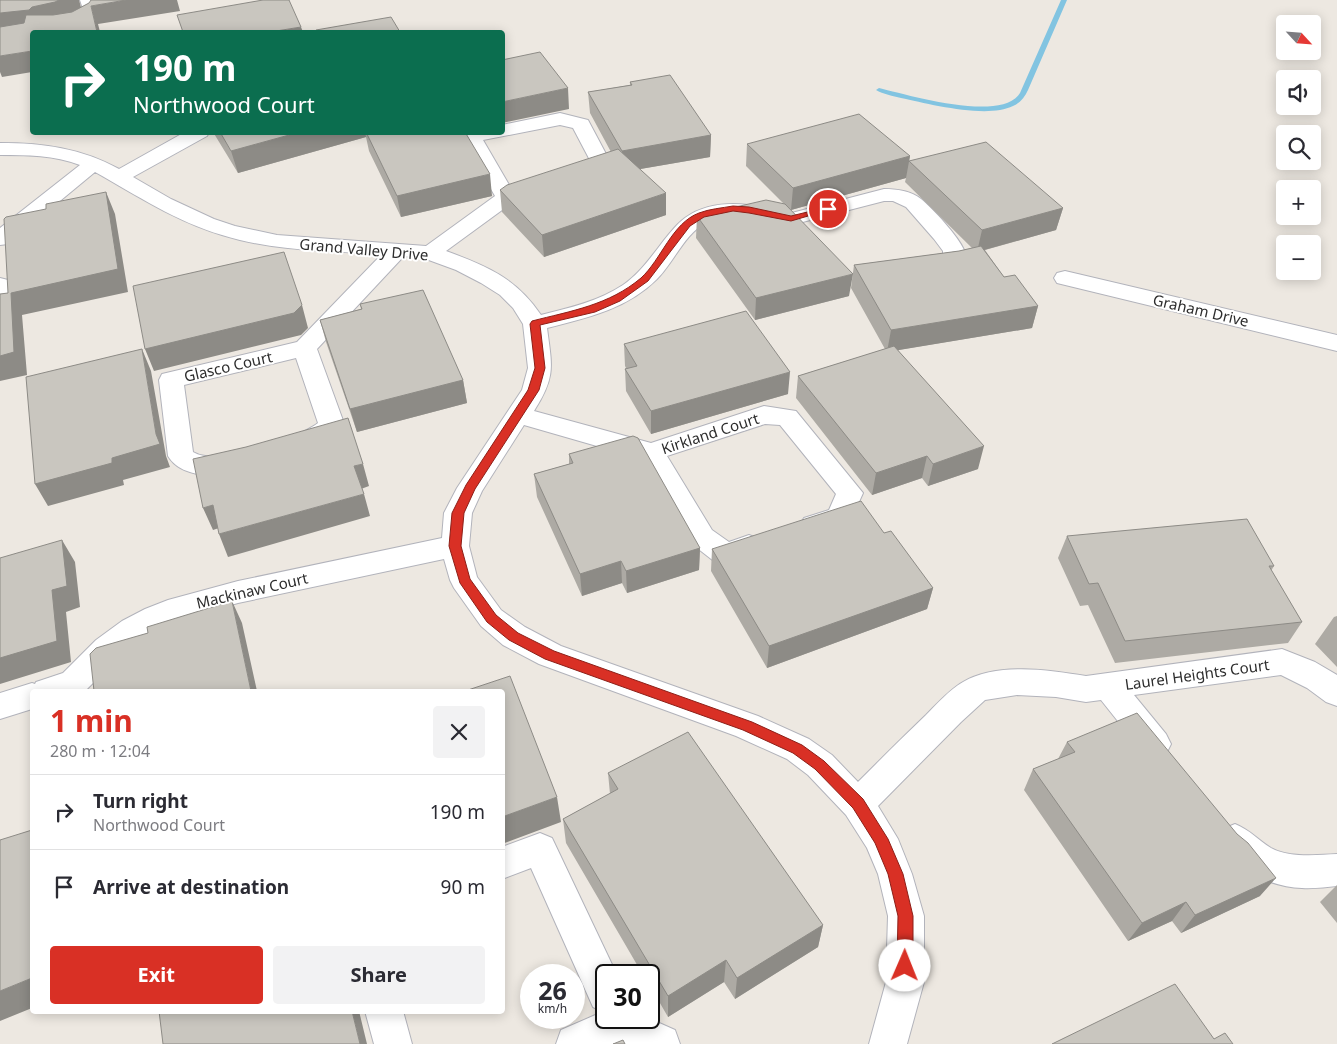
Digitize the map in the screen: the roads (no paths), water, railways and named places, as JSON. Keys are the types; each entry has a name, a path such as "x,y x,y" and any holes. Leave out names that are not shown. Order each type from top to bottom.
{"street":[{"path":"61,30 82,23 92,13 88,0"},
{"path":"430,254 506,198 604,169 581,124 560,119 505,130"},
{"path":"119,177 195,135"},
{"path":"483,135 471,138 506,198"},
{"name":"Grand Valley Drive","path":"0,149 33,149 72,155 94,163 164,203 207,223 230,231 287,242 399,249 430,254 464,265 508,290 535,324 540,368 534,390 470,488 458,513 455,546 464,580 491,618 514,636 550,655 747,726 798,749 820,765 858,804 880,839 895,874 906,916 905,982 888,1044"},
{"path":"0,239 94,163"},
{"path":"535,324 592,310 616,299 645,279 687,224 701,215 733,209 749,210 791,219 884,195 896,194 913,203 942,234 954,251 954,264 906,270"},
{"path":"791,219 810,238"},
{"path":"286,448 314,439 332,426 305,348 399,249"},
{"name":"Graham Drive","path":"1064,278 1337,343"},
{"path":"0,285 2,309 0,310"},
{"name":"Glasco Court","path":"249,460 212,466 192,464 181,456 171,380 305,348"},
{"name":"Kirkland Court","path":"519,415 651,452 764,415 787,417 850,493 839,517 725,554 702,538 651,452"},
{"name":"Mackinaw Court","path":"65,689 107,649 133,629 155,617 178,608 238,592 455,546"},
{"name":"Laurel Heights Court","path":"858,804 950,712 974,691 991,685 1017,682 1056,684 1086,689 1282,662 1304,669 1328,684 1337,693"},
{"name":"Laurel Heights Court","path":"1109,687 1172,764"},
{"path":"0,706 30,697"},
{"path":"1217,818 1236,841 1263,863 1301,872 1337,870"},
{"path":"505,862 540,849 595,970"},
{"path":"385,1014 393,1044"},
{"path":"575,1044 595,1028"},
{"path":"639,1029 661,1044"}],"waterway":[{"path":"879,90 952,106 994,108 1010,105 1020,98 1023,93 1064,0"}]}
